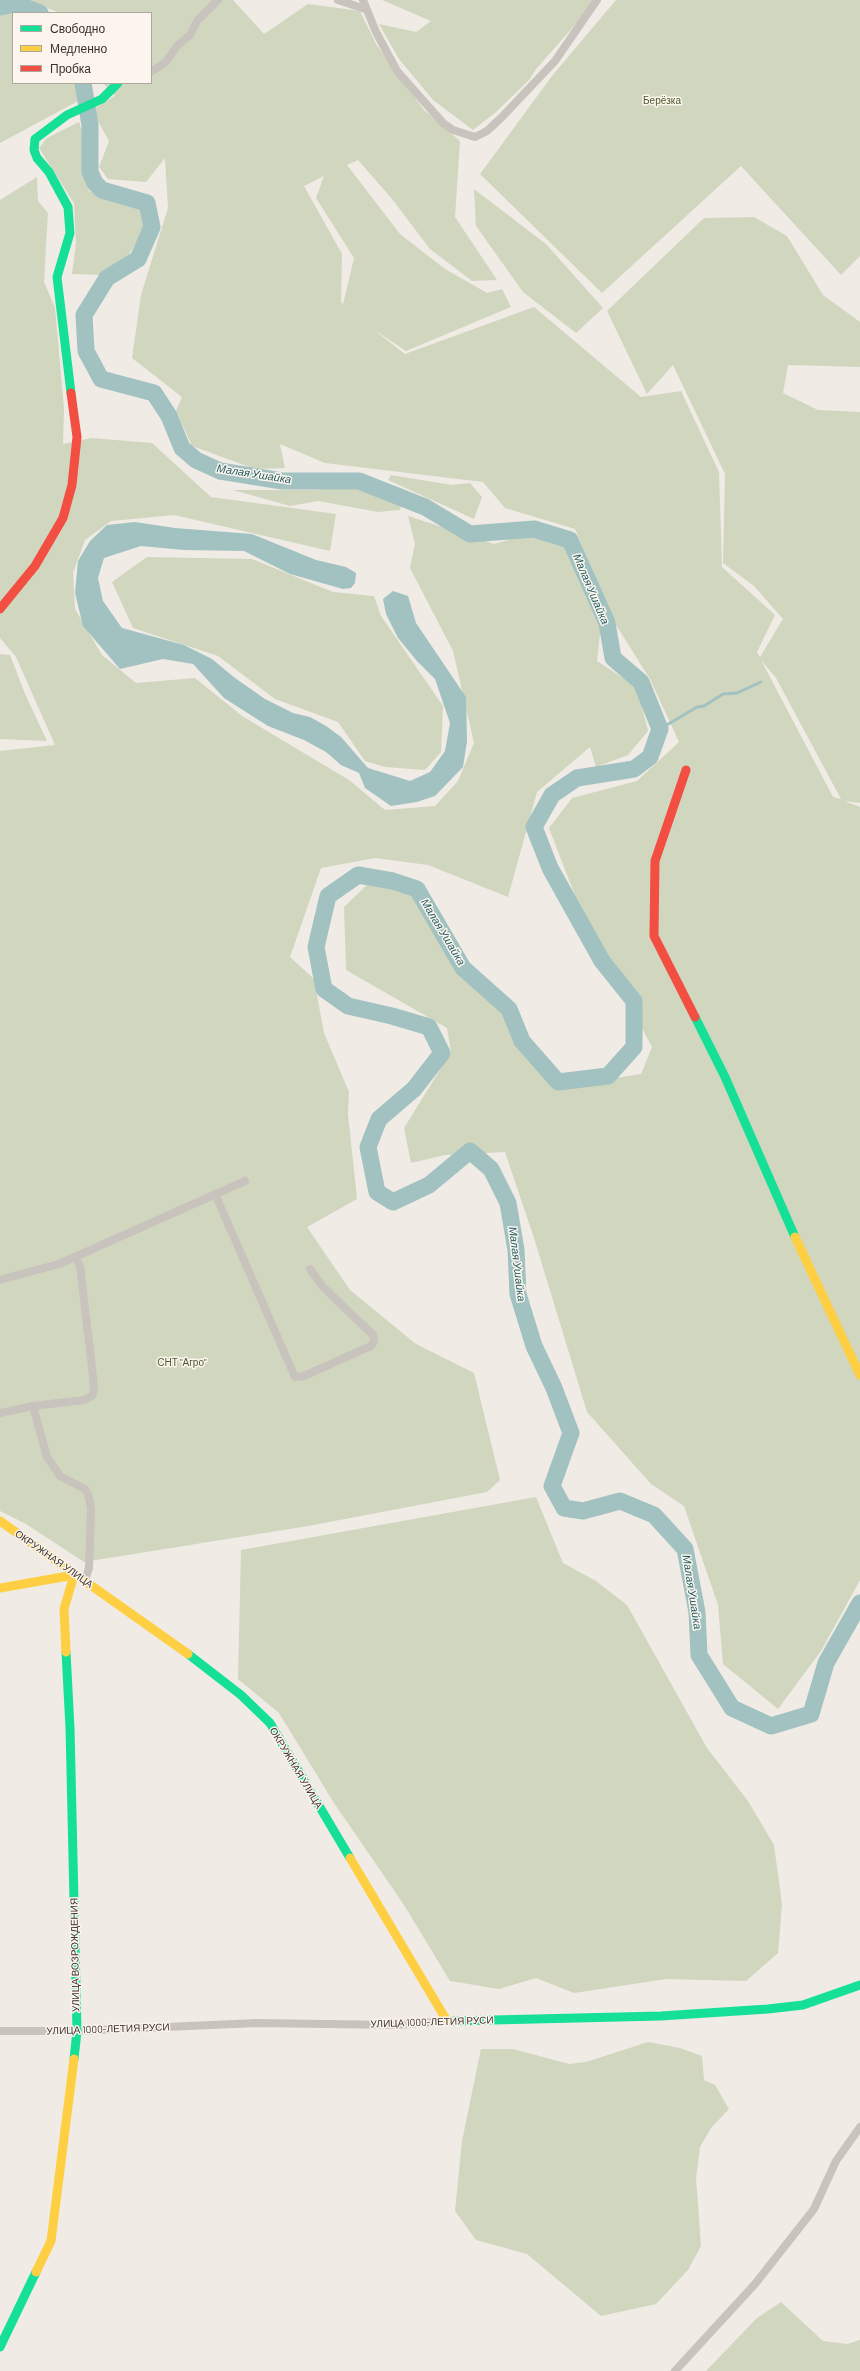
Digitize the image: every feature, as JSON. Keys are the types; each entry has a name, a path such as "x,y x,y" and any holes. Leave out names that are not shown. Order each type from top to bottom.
{"street":[{"path":"152,71 166,62 177,46 190,35 197,21 218,0"},
{"path":"338,0 365,9"},
{"path":"363,0 365,9 397,71 426,106 453,130 475,137 487,131 501,118 555,61 597,0"},
{"path":"0,609 35,566 63,518 72,485 77,437 58,277 70,233 68,207 49,172 37,158 34,150 35,139 67,115 102,99 117,84"},
{"path":"686,770 655,861 654,936 725,1077 810,1272 860,1375"},
{"path":"0,1280 34,1273 75,1257 245,1181"},
{"path":"214,1194 295,1376 304,1376 371,1346 374,1341 373,1335 323,1286 310,1269"},
{"path":"0,1413 33,1406 84,1400 92,1396 94,1390 80,1266 75,1257"},
{"path":"33,1406 47,1457 60,1476 85,1489 88,1494 91,1509 89,1568 85,1580"},
{"name":"ОКРУЖНАЯ УЛИЦА","path":"0,1521 74,1575 85,1580 198,1661 241,1696 270,1723 447,2021"},
{"path":"0,1588 74,1575"},
{"name":"УЛИЦА ВОЗРОЖДЕНИЯ","path":"0,2347 51,2241 77,2031 70,1728 64,1609 74,1575"},
{"name":"УЛИЦА 1000-ЛЕТИЯ РУСИ","path":"0,2031 77,2031 256,2023 397,2025 447,2021 661,2016 768,2009 809,2003 860,1985"},
{"path":"675,2371 755,2284 814,2209 836,2161 860,2127"}],"green space":[{"path":"27,0 233,0 264,34 308,4 360,11 376,44 424,110 460,141 455,217 497,280 472,281 430,249 392,199 358,160 347,165 400,234 445,269 487,293 502,289 511,307 406,351 373,329 405,354 534,307 641,397 681,391 719,472 722,567 775,615 757,652 760,657 783,619 754,586 723,563 725,474 673,365 647,394 607,311 704,218 754,217 787,236 823,295 860,322 860,367 788,365 783,393 818,410 860,412 860,803 844,801 860,807 860,1580 821,1651 778,1709 723,1664 718,1605 684,1506 651,1484 587,1412 534,1238 505,1152 445,1155 411,1163 404,1128 451,1052 447,1028 346,970 344,907 369,883 411,892 441,936 503,1005 554,1088 641,1074 652,1047 582,914 549,828 572,798 637,781 679,742 650,679 616,625 575,529 505,508 483,482 325,463 280,444 285,468 255,469 192,446 176,411 182,397 132,358 141,295 168,208 165,158 146,182 108,179 99,167 109,141 92,110 115,96 104,84 152,84 152,12 57,12","holes":["324,176 316,198 354,258 343,304 341,302 342,254 304,186","761,660 776,678 841,799 833,797"]},
{"path":"382,0 597,0 536,69 530,79 496,112 473,130 433,100 399,59 379,24 416,32 431,21"},
{"name":"Берёзка","path":"616,0 860,0 860,256 841,275 741,166 602,293 480,174 552,76"},
{"path":"23,11 24,12 12,12 12,84 75,84 78,101 0,143 0,12"},
{"path":"79,122 83,134 84,168 89,191 144,207 143,233 125,260 101,275 72,274 76,243 74,203 39,148 47,138"},
{"name":"СНТ \"Агро\"","path":"37,177 38,201 48,213 44,282 55,308 64,408 63,444 91,438 152,443 211,497 336,514 330,551 174,515 111,521 85,540 73,573 75,609 102,655 136,683 195,678 242,716 349,780 385,810 435,806 458,781 474,743 453,651 410,568 415,544 408,516 494,544 533,533 567,545 601,624 597,661 637,687 648,731 628,755 596,767 590,747 537,792 508,897 428,865 375,858 321,868 290,957 314,979 324,1033 349,1092 348,1114 357,1199 307,1227 350,1290 416,1344 474,1373 500,1480 487,1492 308,1526 84,1562 26,1524 0,1511 0,751 55,745 16,657 0,638 0,200"},
{"path":"474,189 546,244 603,308 576,333 523,292 476,226"},
{"path":"391,475 452,485 470,483 482,497 474,519 388,480"},
{"path":"358,487 401,505 400,510 378,512 318,501 290,506 233,490 308,490"},
{"path":"147,557 252,559 333,592 374,596 381,616 443,706 441,752 425,770 385,767 365,761 338,722 275,699 218,656 133,628 112,582"},
{"path":"0,654 10,655 25,694 47,741 0,739"},
{"path":"536,1497 563,1563 596,1581 627,1605 707,1748 748,1801 774,1845 782,1904 778,1953 746,1981 666,1979 574,1993 536,1978 499,1989 450,1981 404,1905 334,1803 279,1713 238,1679 241,1550"},
{"path":"648,2042 680,2048 702,2056 704,2080 715,2085 729,2109 711,2128 700,2147 696,2178 701,2246 688,2270 656,2304 601,2316 527,2254 476,2240 455,2211 462,2141 481,2049 513,2049 569,2064 586,2062"},
{"path":"781,2302 823,2341 847,2344 860,2340 860,2371 706,2371 757,2318"}],"water":[{"path":"135,522 175,528 252,534 316,560 346,567 356,573 355,583 351,588 343,589 290,574 244,551 184,550 141,546 104,558 98,578 103,601 122,628 184,645 212,659 235,678 265,699 293,713 310,717 326,726 341,737 368,768 410,781 430,772 445,751 450,723 435,679 417,661 398,638 386,614 383,599 393,591 408,596 416,623 466,697 467,741 463,767 435,796 417,802 391,806 365,788 359,773 341,765 326,752 304,740 268,726 224,698 193,664 163,659 120,669 83,626 75,593 78,561 90,541 107,525"}],"waterway":[{"name":"Малая Ушайка","path":"0,7 16,4 37,12"},
{"name":"Малая Ушайка","path":"83,84 90,125 90,172 95,183 102,190 147,203 152,227 138,259 107,278 84,315 86,351 101,379 154,393 169,416 182,448 196,460 220,471 282,481 359,481 425,507 470,534 534,529 570,540 607,623 613,658 641,682 660,729 650,757 634,769 577,778 552,795 534,827 550,868 602,961 634,1001 634,1047 608,1076 558,1082 522,1041 509,1009 463,968 417,889 393,881 358,875 328,896 316,947 324,989 348,1006 392,1016 429,1027 442,1053 414,1089 379,1119 368,1147 377,1192 393,1202 429,1185 470,1151 491,1169 508,1203 516,1250 518,1294 534,1346 554,1388 571,1433 552,1486 564,1508 583,1511 620,1501 654,1515 685,1549 697,1612 699,1655 732,1708 771,1726 811,1714 826,1663 860,1603"},
{"path":"660,729 697,707 704,706 723,694 737,693 761,682"}],"traffic: fast":[{"path":"71,393 57,277 70,233 68,207 49,172 37,158 34,150 35,139 67,115 102,99 117,84"},
{"path":"695,1017 725,1077 795,1237"},
{"path":"66,1652 70,1728 77,2031 74,2059"},
{"path":"188,1654 241,1695 270,1723 350,1858"},
{"path":"451,2021 661,2016 768,2009 803,2005 860,1985"},
{"path":"0,2347 36,2272"}],"traffic: slow":[{"path":"795,1237 860,1375"},
{"path":"0,1521 188,1654"},
{"path":"0,1588 74,1575 64,1609 66,1652"},
{"path":"350,1858 447,2021 451,2021"},
{"path":"36,2272 51,2241 74,2059"}],"traffic: jam":[{"path":"0,609 35,566 63,518 72,485 77,437 71,393"},
{"path":"686,770 655,861 654,936 695,1017"}]}
